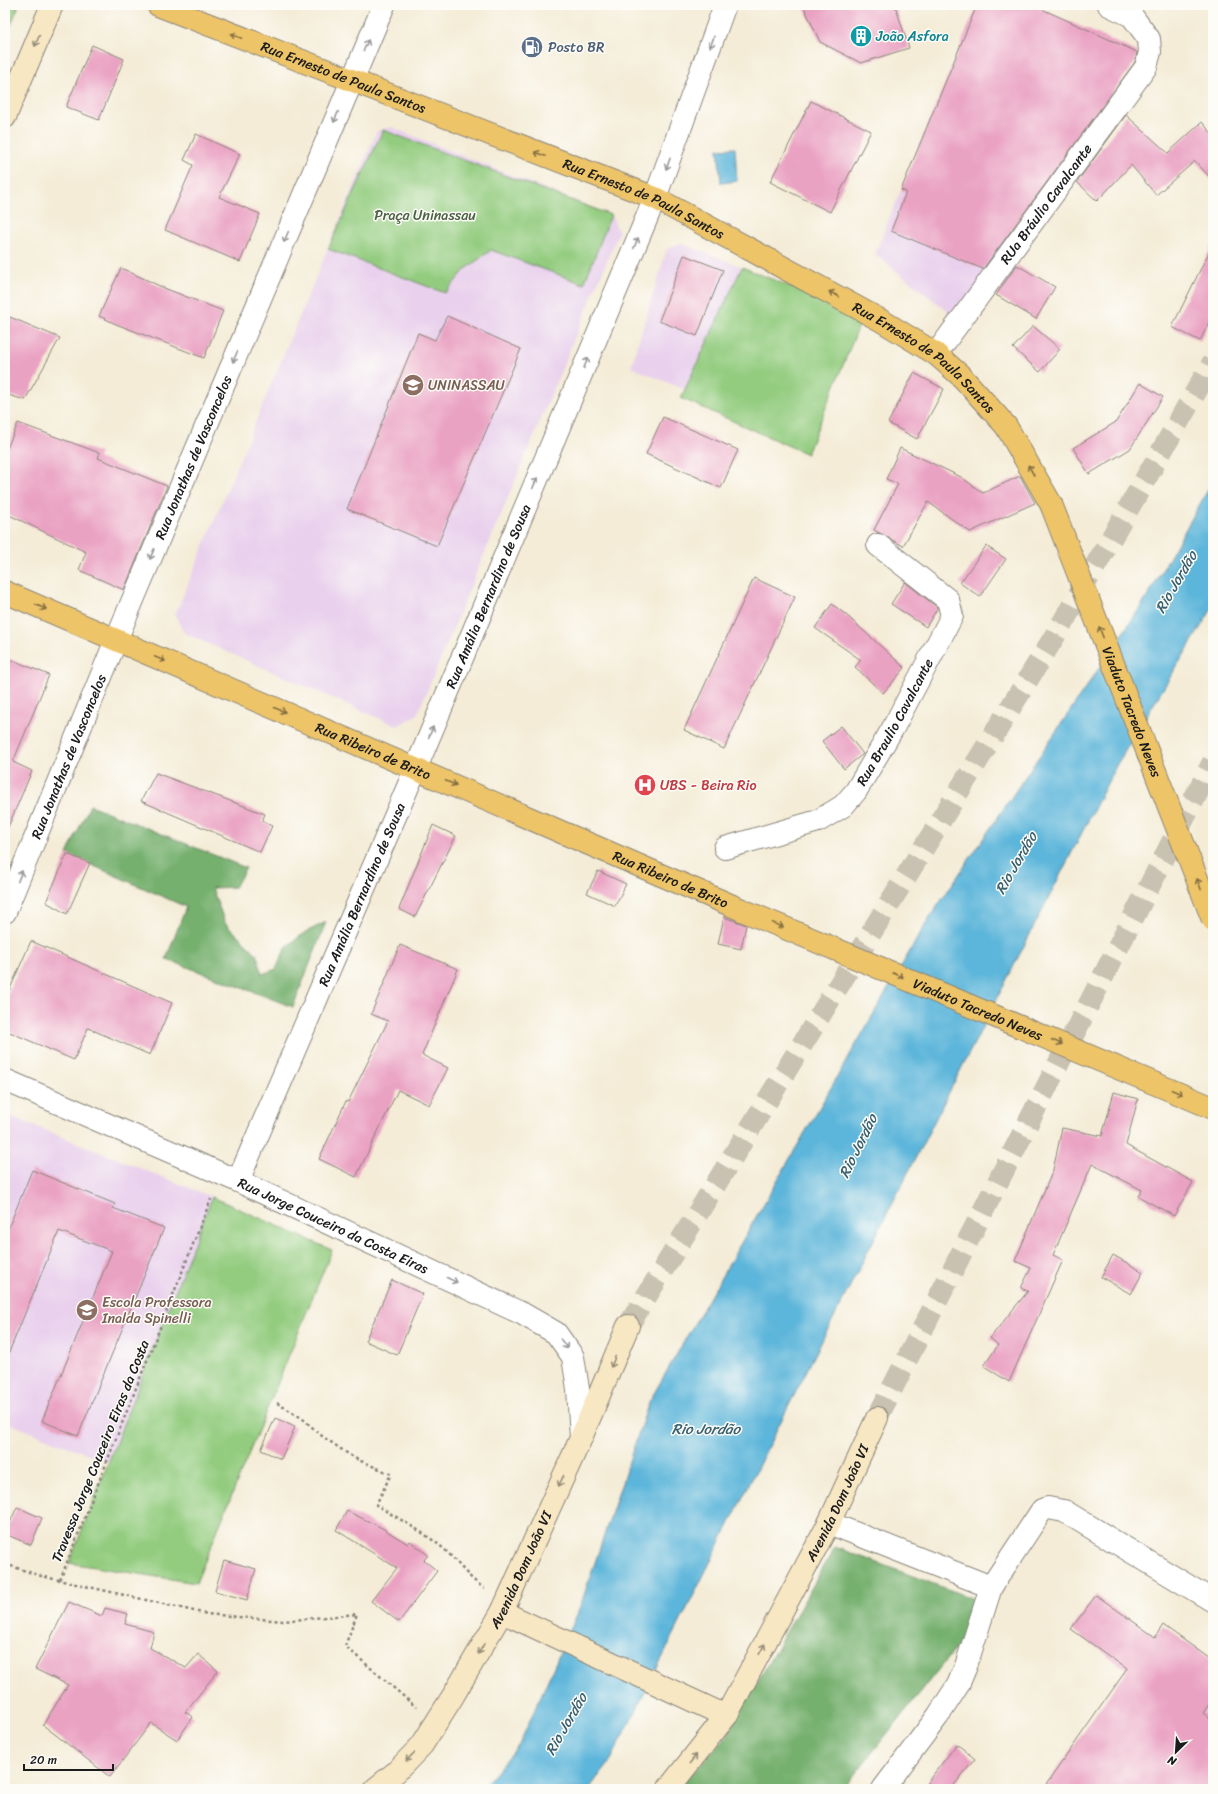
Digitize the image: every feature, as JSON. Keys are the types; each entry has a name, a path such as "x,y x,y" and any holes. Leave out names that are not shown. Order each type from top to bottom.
{"main road":[{"path":"5,116 52,5"},
{"name":"Rua Ernesto de Paula Santos","path":"158,5 655,198 882,321 936,354 961,376 1006,426 1051,504"},
{"name":"Viaduto Tacredo Neves","path":"1051,504 1213,920"},
{"name":"Rua Ribeiro de Brito","path":"5,592 416,768 742,910"},
{"name":"Viaduto Tacredo Neves","path":"742,910 1213,1108"},
{"name":"Avenida Dom João VI","path":"375,1789 396,1772 422,1745 436,1724 504,1607 581,1438 628,1326"},
{"name":"Avenida Dom João VI","path":"668,1789 726,1716 829,1523 877,1418"},
{"path":"504,1607 546,1632 726,1716"}],"street":[{"name":"Rua Jonathas de Vasconcelos","path":"5,912 116,640 384,5"},
{"name":"Rua Amália Bernardino de Sousa","path":"230,1178 416,768 655,198 725,5"},
{"name":"RUa Bráulio Cavalcante","path":"936,354 1146,68 1150,52 1149,39 1132,16 1109,5"},
{"name":"Rua Braulio Cavalcante","path":"724,848 818,821 843,806 856,791 893,728 952,616 948,600 878,545"},
{"name":"Rua Jorge Couceiro da Costa Eiras","path":"5,1080 230,1178 523,1314 556,1333 573,1357 578,1390 581,1438"},
{"path":"883,1789 938,1716 958,1685 966,1666 991,1587 1042,1510 1048,1508 1064,1511 1213,1601"},
{"path":"829,1523 991,1587"}],"path":[{"name":"Travessa Jorge Couceiro Eiras da Costa","path":"60,1580 230,1178"},
{"path":"277,1403 302,1418 322,1436 354,1458 391,1474 376,1505 444,1549 472,1580 504,1607"},
{"path":"5,1564 41,1576 207,1614 283,1621 357,1614 345,1646 436,1724"},
{"path":"5,1784 13,1789"}],"shaded area":[{"name":"UNINASSAU","path":"391,127 611,215 619,232 417,715 397,726 184,633 175,615 377,131"},
{"path":"901,190 1021,237 961,322 875,254"},
{"path":"680,243 742,267 690,392 631,367 667,249"},
{"name":"Escola Professora Inalda Spinelli","path":"5,1114 212,1197 109,1462 5,1422"}],"green space":[{"path":"5,5 19,5 5,39"},
{"name":"Praça Uninassau","path":"383,130 611,215 584,284 491,250 466,269 445,293 328,249"},
{"path":"742,267 863,316 807,454 681,398"},
{"path":"90,805 246,868 235,887 212,888 225,923 257,954 262,974 276,969 286,947 304,933 326,922 293,1007 166,959 186,907 67,854"},
{"path":"212,1197 332,1250 196,1583 69,1563"},
{"path":"835,1547 990,1605 843,1789 677,1789 724,1740"}],"water":[{"path":"735,148 737,181 721,183 718,149"},
{"name":"Rio Jordão","path":"1213,481 1213,607 1116,766 780,1423 611,1760 589,1789 481,1789 519,1745 579,1610 649,1402 928,920 1146,599"}],"building":[{"name":"João Asfora","path":"803,5 895,5 909,48 861,63 820,42"},
{"path":"977,5 1033,5 1137,52 1135,62 983,269 891,231 906,192 901,190"},
{"path":"92,45 124,59 99,120 66,107"},
{"path":"811,101 871,131 830,212 770,182"},
{"path":"1126,115 1168,153 1202,122 1213,135 1213,181 1195,161 1156,195 1131,165 1097,201 1077,182"},
{"path":"196,134 240,154 219,197 260,214 240,262 165,230 193,165 184,160"},
{"path":"1213,244 1213,314 1200,341 1172,327"},
{"path":"684,255 723,270 697,336 659,321"},
{"path":"1017,265 1055,287 1036,319 996,295"},
{"path":"121,268 164,288 223,311 204,358 99,316"},
{"path":"5,315 60,338 25,400 5,394"},
{"path":"447,316 521,349 437,546 347,509 418,333 435,340"},
{"path":"1033,326 1060,349 1040,372 1013,348"},
{"path":"914,373 944,389 917,439 888,423"},
{"path":"1140,383 1163,397 1130,449 1089,474 1073,448 1116,422"},
{"path":"663,417 738,450 721,488 646,454"},
{"path":"18,423 100,453 98,458 167,486 124,590 79,570 86,552 5,513 5,453"},
{"path":"900,448 961,477 983,493 1020,476 1035,503 970,532 928,502 903,546 874,530 898,484 886,479"},
{"path":"986,546 1006,559 980,597 960,583"},
{"path":"754,578 795,597 724,749 684,730"},
{"path":"905,582 937,607 926,627 891,604"},
{"path":"832,604 905,668 883,693 855,667 861,660 815,628"},
{"path":"5,657 49,675 13,762 32,771 5,834"},
{"path":"841,726 863,754 844,769 822,741"},
{"path":"156,773 265,814 262,821 272,826 260,852 141,801"},
{"path":"433,825 456,836 415,917 399,909"},
{"path":"67,854 90,863 67,914 46,902"},
{"path":"598,871 626,884 615,906 587,893"},
{"path":"724,917 746,925 741,949 718,944"},
{"path":"31,941 172,1003 150,1055 88,1028 74,1060 5,1030 5,1000"},
{"path":"400,945 458,969 422,1055 448,1068 429,1105 398,1090 356,1177 319,1159 346,1101 348,1102 388,1021 371,1014"},
{"path":"1114,1092 1138,1099 1126,1145 1193,1182 1174,1216 1138,1196 1142,1190 1092,1164 1053,1255 1063,1260 1009,1382 984,1366 998,1345 990,1338 1028,1291 1021,1288 1031,1268 1015,1261 1053,1170 1062,1128 1102,1136"},
{"path":"32,1170 115,1204 113,1208 164,1228 78,1436 42,1421 112,1251 59,1231 5,1362 5,1236"},
{"path":"1113,1255 1143,1272 1131,1294 1101,1277"},
{"path":"392,1280 423,1294 397,1355 365,1341"},
{"path":"275,1418 295,1427 281,1459 261,1450"},
{"path":"17,1507 42,1518 31,1545 5,1534"},
{"path":"347,1511 382,1528 408,1544 410,1541 428,1555 424,1560 437,1571 399,1622 371,1601 397,1568 336,1530"},
{"path":"224,1560 256,1569 247,1600 215,1591"},
{"path":"1096,1595 1155,1637 1163,1625 1213,1661 1213,1700 1204,1713 1213,1720 1213,1789 1043,1789 1127,1669 1071,1629"},
{"path":"69,1602 102,1616 105,1608 128,1614 125,1624 154,1632 150,1648 186,1668 198,1654 218,1671 185,1712 193,1717 177,1740 151,1723 110,1777 43,1725 68,1685 35,1669"},
{"path":"957,1744 975,1759 951,1789 922,1789"}],"tunnel":[{"path":"628,1326 1056,634 1213,362"},
{"path":"877,1418 1213,762"}],"place":[{"name":"João Asfora","path":"861,36"},
{"name":"Posto BR","path":"532,47"},
{"name":"UNINASSAU","path":"413,385"},
{"name":"UBS - Beira Rio","path":"645,785"},
{"name":"Escola Professora Inalda Spinelli","path":"87,1310"}]}
